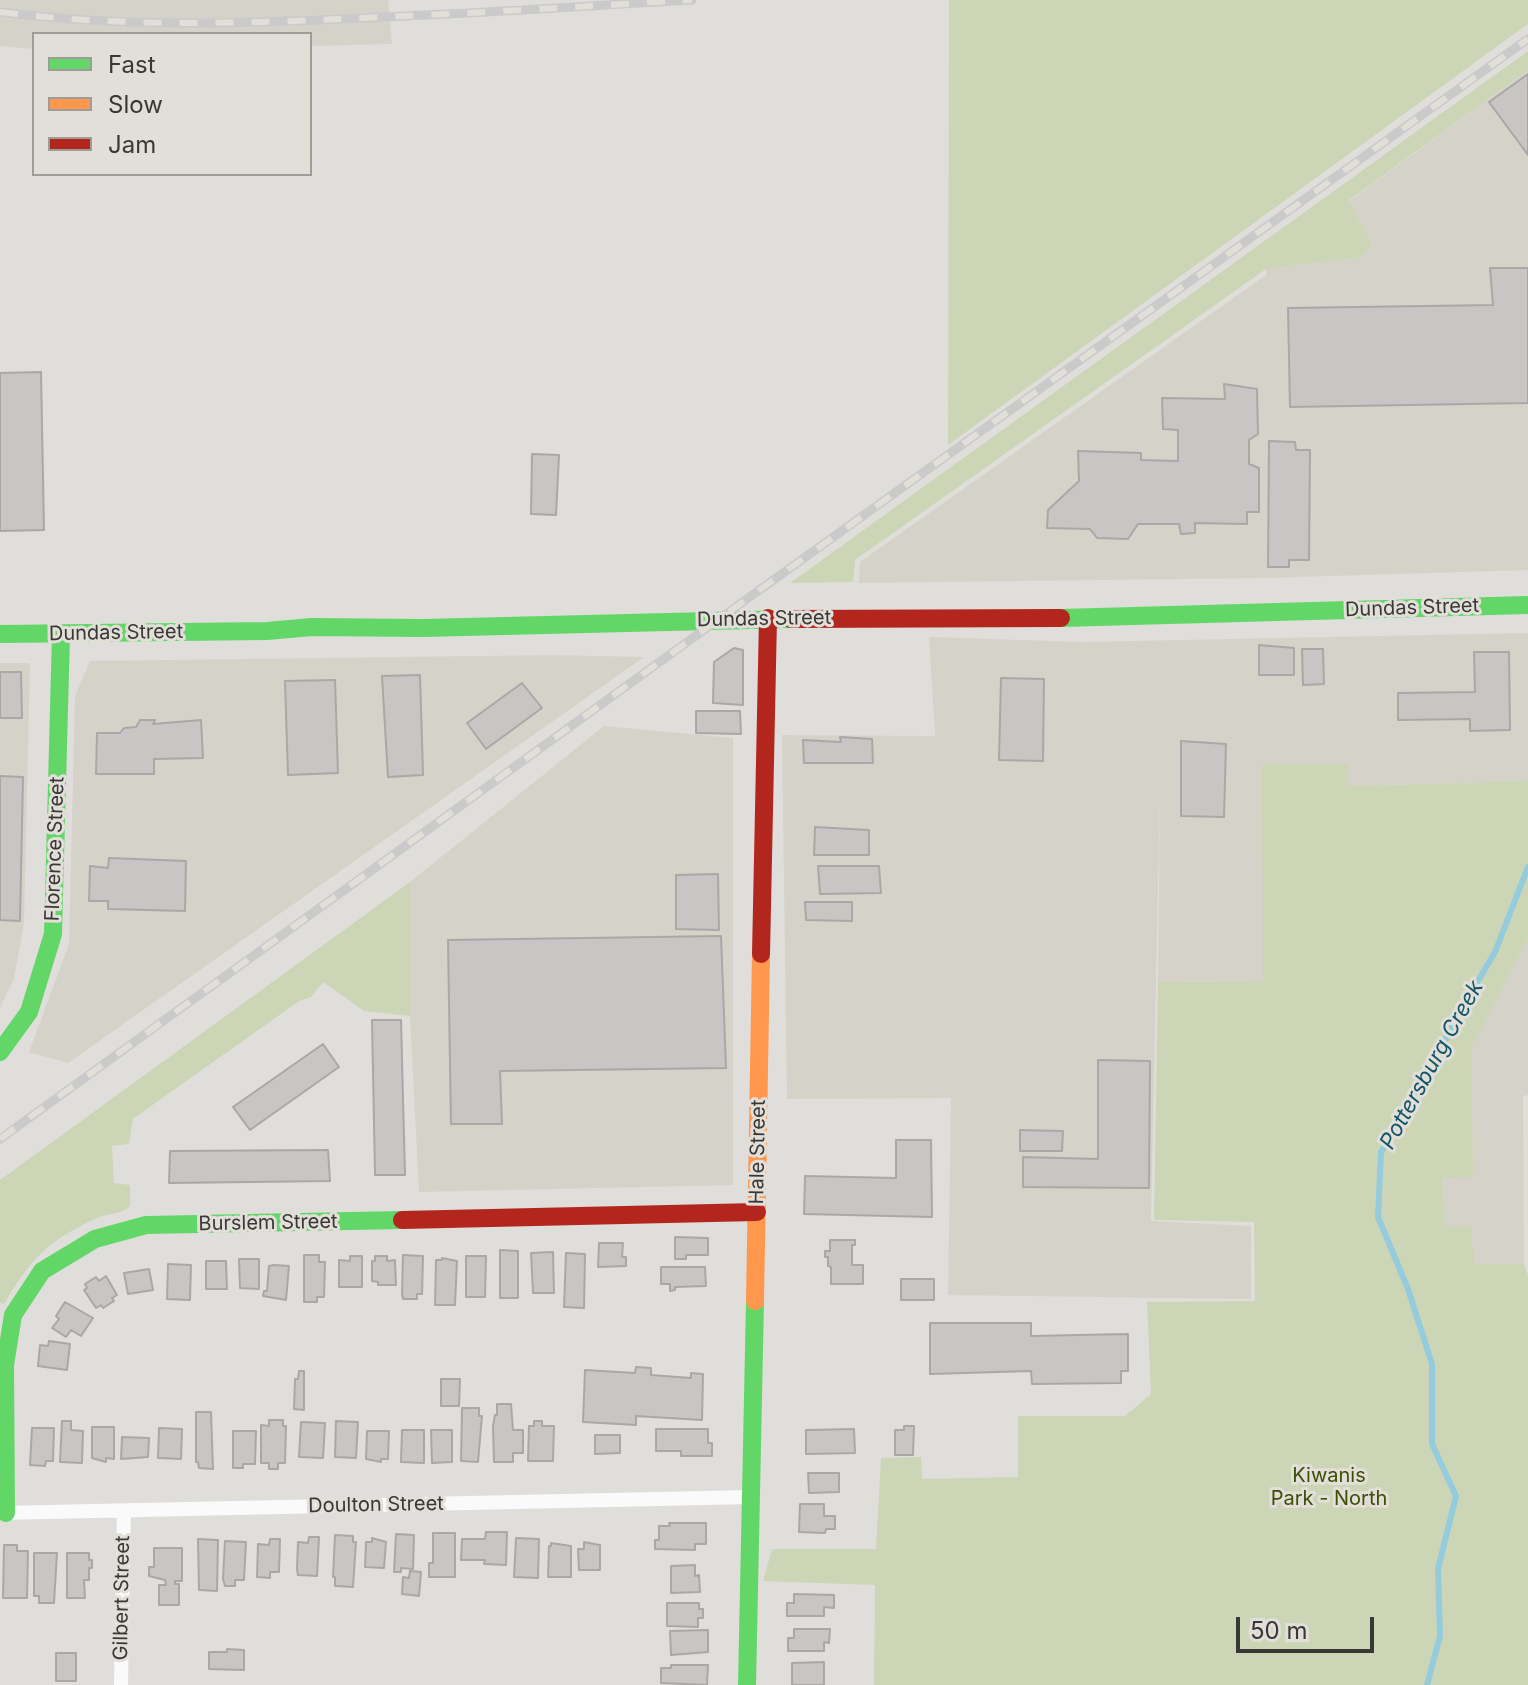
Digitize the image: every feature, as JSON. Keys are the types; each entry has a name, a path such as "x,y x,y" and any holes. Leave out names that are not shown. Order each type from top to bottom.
{"street":[{"name":"Dundas Street","path":"0,634 267,631 312,627 423,628 768,618 1058,618 1528,605"},
{"name":"Hale Street","path":"747,1685 768,618"},
{"name":"Florence Street","path":"0,1052 29,1012 53,934 61,634"},
{"name":"Burslem Street","path":"3,1513 5,1365 13,1315 42,1271 95,1239 146,1225 757,1212"},
{"name":"Doulton Street","path":"3,1513 751,1497"},
{"name":"Gilbert Street","path":"121,1685 124,1511"}],"shaded area":[{"path":"0,0 388,0 392,44 312,46 312,32 32,32 32,49 0,46"},
{"path":"1528,70 1528,570 1264,578 859,583 860,562 1266,275 1266,269 1362,257 1372,242 1348,202"},
{"path":"1528,633 1528,781 1347,786 1348,764 1263,765 1263,981 1158,982 1160,788 1151,1221 1251,1226 1251,1299 948,1295 951,1098 787,1099 782,735 935,736 929,637 1082,642"},
{"path":"553,655 644,657 68,1063 29,1052 69,944 75,696 90,661"},
{"path":"0,663 30,663 24,923 14,979 0,1008"},
{"path":"604,726 733,738 733,1185 419,1192 410,1016 410,882"},
{"path":"1528,932 1528,1095 1523,1096 1524,1264 1474,1265 1445,1227 1443,1177 1473,1176 1472,1046"}],"green space":[{"path":"949,0 1528,0 1528,24 948,445"},
{"path":"1528,51 1528,70 1348,201 1372,242 1362,257 1266,269 855,560 853,582 790,583"},
{"name":"Kiwanis Park - North","path":"1262,764 1348,764 1348,786 1528,781 1528,938 1472,1046 1473,1177 1443,1178 1445,1227 1471,1227 1474,1264 1524,1264 1528,1275 1528,1685 874,1685 875,1585 763,1581 772,1549 876,1549 881,1458 921,1457 922,1479 1018,1477 1018,1416 1125,1416 1151,1394 1147,1302 1255,1301 1254,1222 1154,1220 1158,982 1263,981"},
{"path":"410,882 410,1016 364,1011 323,982 311,997 299,1001 133,1119 129,1144 112,1146 114,1183 130,1185 130,1206 64,1235 41,1253 22,1275 4,1304 0,1303 0,1180"}],"building":[{"path":"1528,74 1528,155 1489,102"},
{"path":"1490,268 1528,268 1528,403 1290,407 1288,308 1493,305"},
{"path":"41,372 44,530 0,531 0,373"},
{"path":"1224,384 1257,389 1258,434 1249,440 1249,464 1259,468 1259,512 1247,512 1247,524 1195,523 1195,533 1181,534 1179,524 1138,524 1128,539 1097,538 1090,529 1047,528 1048,510 1079,481 1078,451 1141,453 1141,460 1178,461 1178,430 1163,429 1162,398 1225,399"},
{"path":"1269,441 1295,442 1296,450 1310,450 1309,560 1289,560 1289,567 1268,567"},
{"path":"532,454 559,455 556,515 531,514"},
{"path":"1259,645 1294,648 1294,675 1259,675"},
{"path":"734,648 743,650 743,705 713,703 714,662"},
{"path":"1302,649 1323,649 1324,684 1303,685"},
{"path":"1474,652 1509,652 1510,730 1470,731 1470,719 1398,720 1398,693 1475,692"},
{"path":"0,672 21,672 22,718 0,718"},
{"path":"420,675 423,775 388,777 382,676"},
{"path":"1001,678 1044,679 1043,761 999,760"},
{"path":"335,680 338,773 288,775 285,681"},
{"path":"522,683 542,708 486,749 467,723"},
{"path":"696,711 740,711 741,734 696,733"},
{"path":"140,720 155,720 153,724 201,720 203,758 154,759 154,774 96,774 97,733 120,733 124,728 136,727"},
{"path":"840,737 872,739 873,763 804,763 803,740 841,742"},
{"path":"1181,741 1226,744 1224,817 1181,816"},
{"path":"0,776 23,777 20,921 0,920"},
{"path":"815,827 869,830 869,855 814,855"},
{"path":"109,858 186,861 185,911 108,909 108,901 89,901 90,866 108,868"},
{"path":"818,866 879,866 881,893 820,894"},
{"path":"718,874 719,930 676,929 676,875"},
{"path":"805,902 852,902 852,921 806,920"},
{"path":"721,936 726,1068 500,1071 502,1124 451,1124 448,940"},
{"path":"372,1020 401,1020 405,1175 375,1175"},
{"path":"323,1044 339,1067 250,1130 233,1107"},
{"path":"1098,1060 1150,1061 1149,1188 1023,1187 1023,1157 1098,1159"},
{"path":"1020,1130 1063,1131 1062,1151 1020,1151"},
{"path":"896,1140 931,1140 932,1217 804,1214 805,1176 896,1178"},
{"path":"328,1150 330,1181 169,1183 170,1151"},
{"path":"675,1237 708,1238 708,1255 686,1255 686,1259 675,1259"},
{"path":"830,1240 855,1240 852,1265 863,1265 863,1284 831,1284 831,1267 828,1266 828,1257 825,1257 825,1251 830,1251"},
{"path":"599,1243 623,1243 622,1257 626,1257 626,1266 598,1267"},
{"path":"500,1250 518,1251 518,1298 500,1298"},
{"path":"553,1252 554,1293 533,1293 531,1253"},
{"path":"566,1253 585,1254 584,1308 564,1307"},
{"path":"304,1255 319,1255 319,1262 325,1262 324,1297 317,1297 317,1302 304,1302"},
{"path":"403,1255 423,1256 422,1294 417,1294 417,1299 403,1299"},
{"path":"350,1256 362,1256 362,1287 339,1287 339,1260 350,1261"},
{"path":"375,1256 387,1256 387,1261 395,1260 396,1285 378,1285 378,1282 372,1281"},
{"path":"466,1256 486,1256 485,1297 466,1297"},
{"path":"239,1259 259,1259 259,1289 240,1288"},
{"path":"436,1260 457,1261 455,1305 435,1305"},
{"path":"206,1261 226,1261 227,1289 206,1289"},
{"path":"168,1264 191,1265 190,1300 167,1299"},
{"path":"269,1266 289,1266 286,1300 263,1296 267,1291"},
{"path":"661,1267 705,1267 706,1286 675,1287 670,1291 670,1284 661,1284"},
{"path":"149,1269 153,1290 128,1294 124,1273"},
{"path":"106,1276 117,1295 103,1308 101,1305 96,1308 84,1290 87,1288 85,1284 96,1277 99,1281"},
{"path":"901,1279 934,1279 934,1300 901,1300"},
{"path":"65,1302 93,1318 81,1336 71,1330 66,1337 52,1328"},
{"path":"930,1323 1031,1323 1031,1336 1128,1334 1128,1371 1121,1371 1121,1383 1032,1384 1031,1371 930,1374"},
{"path":"49,1341 70,1344 67,1370 38,1366 40,1345 48,1346"},
{"path":"636,1367 651,1368 651,1375 691,1378 691,1373 703,1374 702,1420 636,1416 636,1425 583,1422 585,1370 635,1373"},
{"path":"299,1371 304,1371 304,1410 294,1409 295,1379 298,1379"},
{"path":"441,1379 460,1379 459,1406 441,1406"},
{"path":"497,1404 511,1404 513,1430 523,1430 523,1453 513,1453 513,1462 494,1462 493,1426"},
{"path":"462,1408 479,1408 479,1416 482,1416 478,1462 461,1461"},
{"path":"196,1412 211,1412 213,1469 199,1468 196,1462"},
{"path":"269,1420 283,1420 283,1426 286,1426 285,1463 278,1463 278,1469 269,1469 269,1463 261,1463 261,1425 269,1426"},
{"path":"62,1421 71,1421 71,1430 83,1431 82,1463 60,1462"},
{"path":"336,1421 358,1422 356,1458 335,1457"},
{"path":"534,1421 542,1421 542,1426 554,1426 553,1461 528,1461 529,1426 534,1426"},
{"path":"301,1422 325,1423 323,1458 299,1457"},
{"path":"904,1426 914,1426 913,1455 895,1455 895,1430 904,1430"},
{"path":"92,1427 114,1427 114,1459 106,1458 106,1462 92,1458"},
{"path":"32,1428 54,1428 53,1461 46,1461 45,1466 30,1465"},
{"path":"159,1428 182,1429 181,1459 158,1458"},
{"path":"656,1429 708,1429 712,1456 681,1456 681,1451 656,1451"},
{"path":"854,1429 855,1453 806,1454 806,1430"},
{"path":"402,1430 424,1430 424,1463 401,1462"},
{"path":"431,1430 452,1430 452,1462 432,1463"},
{"path":"233,1431 256,1431 255,1464 233,1468"},
{"path":"367,1431 389,1431 388,1459 381,1459 381,1462 366,1459"},
{"path":"595,1435 620,1435 620,1453 595,1454"},
{"path":"122,1437 149,1438 148,1457 121,1459"},
{"path":"808,1473 839,1473 839,1492 809,1493"},
{"path":"800,1504 824,1504 824,1516 835,1516 835,1529 826,1529 825,1533 799,1532"},
{"path":"669,1523 706,1523 706,1544 695,1544 695,1550 655,1549 659,1526 670,1526"},
{"path":"486,1532 507,1532 506,1565 484,1564 485,1560 461,1560 462,1539 485,1539"},
{"path":"433,1533 455,1533 455,1577 429,1577 429,1563 433,1563"},
{"path":"396,1534 414,1535 413,1569 401,1568 401,1572 394,1572"},
{"path":"335,1535 353,1536 353,1542 356,1542 353,1587 335,1586"},
{"path":"309,1537 319,1537 317,1576 298,1575 298,1542 308,1543"},
{"path":"372,1538 386,1542 384,1568 365,1567 366,1542 372,1542"},
{"path":"516,1538 539,1539 538,1578 514,1577"},
{"path":"198,1539 218,1540 217,1591 199,1590"},
{"path":"270,1539 280,1539 279,1572 270,1572 270,1578 257,1577 258,1544 269,1545"},
{"path":"225,1541 246,1542 244,1580 235,1580 235,1586 225,1586 223,1579"},
{"path":"584,1542 600,1545 600,1570 579,1570 578,1549 584,1549"},
{"path":"551,1543 571,1546 571,1577 548,1577"},
{"path":"4,1545 17,1545 17,1551 28,1551 27,1598 3,1598"},
{"path":"154,1548 182,1548 182,1581 175,1581 179,1584 179,1605 159,1605 159,1585 166,1585 165,1580 149,1576 149,1567 154,1567"},
{"path":"34,1553 57,1553 54,1603 39,1603 39,1596 34,1596"},
{"path":"67,1553 89,1553 89,1560 92,1560 89,1580 84,1580 85,1598 67,1598"},
{"path":"695,1565 700,1592 671,1593 671,1566"},
{"path":"410,1571 421,1572 419,1596 402,1594 403,1577 409,1578"},
{"path":"794,1594 834,1595 834,1608 824,1607 824,1616 787,1616 787,1603 794,1603"},
{"path":"667,1603 699,1603 703,1618 698,1618 698,1627 667,1626"},
{"path":"794,1629 830,1629 829,1643 824,1642 824,1651 788,1651 788,1638 794,1638"},
{"path":"708,1630 708,1652 671,1655 670,1631"},
{"path":"227,1649 244,1650 244,1670 209,1669 209,1652 227,1652"},
{"path":"56,1653 76,1653 76,1681 56,1681"},
{"path":"824,1662 824,1685 792,1685 792,1663"},
{"path":"671,1665 708,1665 707,1685 661,1683 661,1668 671,1668"}],"waterway":[{"name":"Pottersburg Creek","path":"1427,1685 1440,1636 1438,1569 1456,1496 1432,1444 1432,1364 1408,1289 1378,1217 1381,1152 1418,1096 1454,1022 1495,952 1528,867"}],"railway":[{"path":"0,12 106,21 212,23 372,18 692,0"},
{"path":"0,1139 1528,39"}],"traffic: fast":[{"path":"1061,618 1528,605"},
{"path":"0,634 791,619"},
{"path":"0,1052 29,1012 53,934 61,634"},
{"path":"6,1513 5,1365 13,1315 42,1271 95,1239 146,1225 402,1220"},
{"path":"747,1685 755,1301"}],"traffic: slow":[{"path":"755,1301 761,954"}],"traffic: jam":[{"path":"761,954 768,618"},
{"path":"791,619 1061,618"},
{"path":"402,1220 757,1212"}]}
